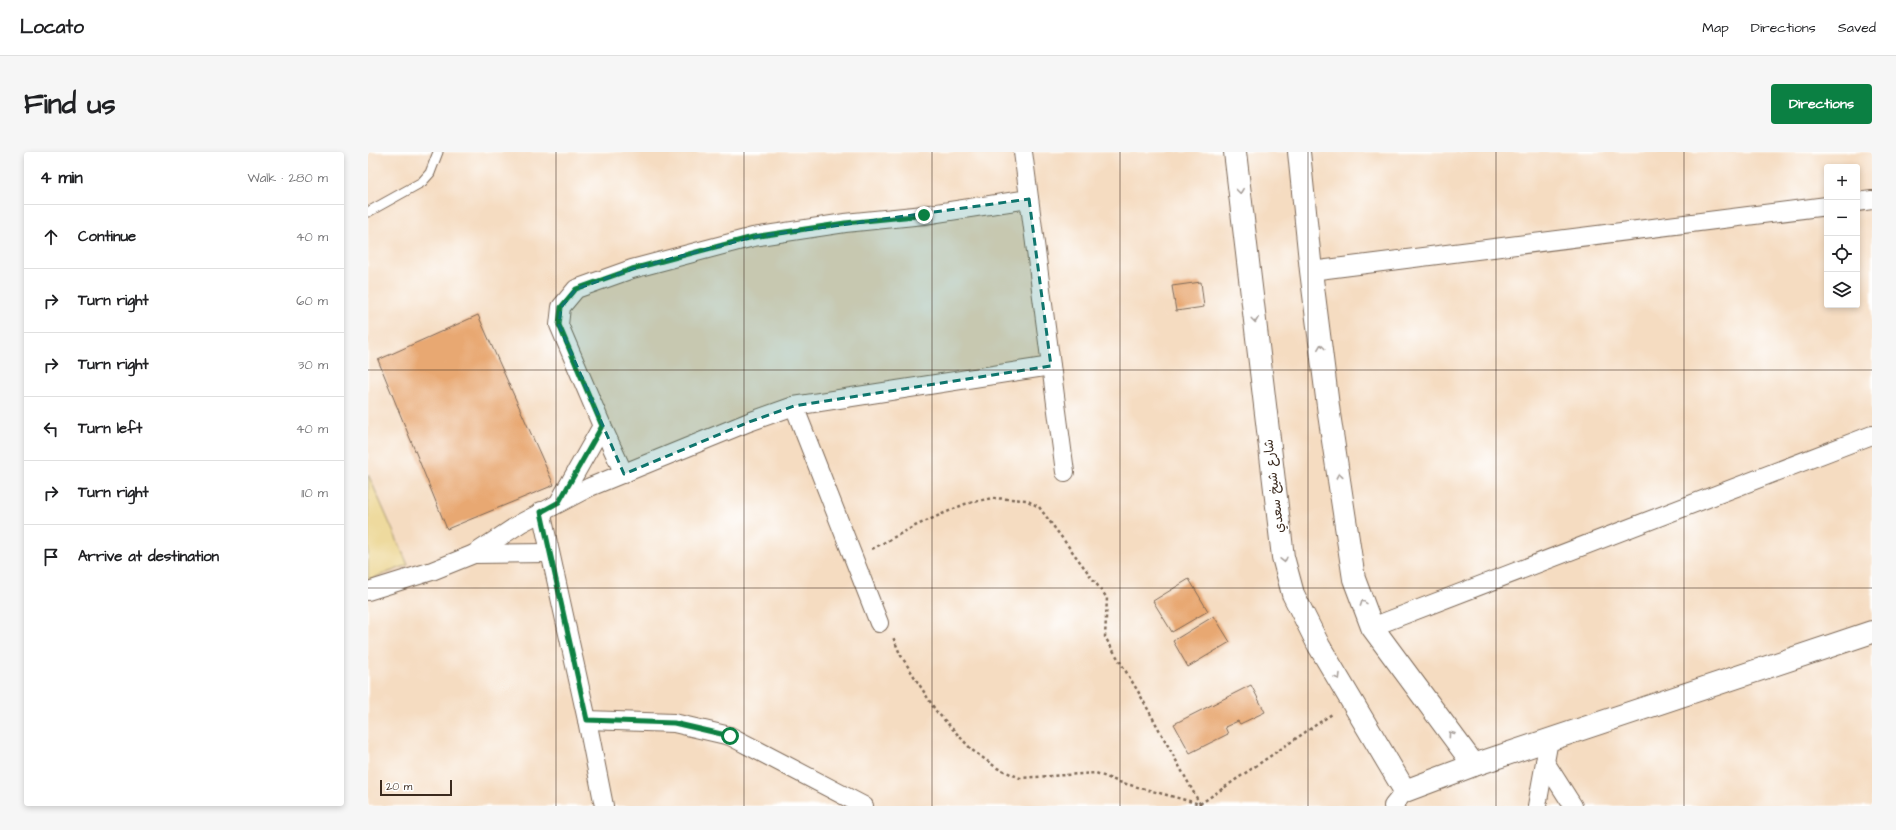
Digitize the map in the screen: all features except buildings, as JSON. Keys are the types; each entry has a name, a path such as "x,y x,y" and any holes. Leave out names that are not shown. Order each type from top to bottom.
{"street":[{"path":"1023,152 1065,472"},
{"name":"شارع شيخ سعدي","path":"1235,152 1283,557 1293,594 1319,646 1352,701 1399,799"},
{"path":"1299,152 1329,414 1354,579 1372,627 1474,765"},
{"path":"624,474 559,325 561,307 576,289 632,269 753,237 845,223 924,215 1029,199"},
{"path":"1860,202 1872,200"},
{"path":"1312,271 1824,206"},
{"path":"368,592 432,571 474,554 520,523 590,487 749,422 794,406 1051,366"},
{"path":"794,406 885,628"},
{"path":"559,502 602,426"},
{"path":"1372,627 1872,435"},
{"path":"541,512 587,720 604,806"},
{"path":"474,554 550,553"},
{"path":"1399,799 1474,765 1872,632"},
{"path":"587,720 674,723 730,736 864,806"},
{"path":"1537,806 1549,740"},
{"path":"1545,762 1573,806"}],"lane":[{"path":"368,212 422,182 430,173 438,152"}],"path":[{"path":"870,551 875,546 914,526 965,504 992,498 1026,500 1040,507 1107,598 1104,637 1139,693 1200,804"},
{"path":"885,628 936,711 972,750 996,768 1020,778 1096,773 1120,782 1200,804 1352,701"}],"highlighted area":[{"path":"1029,199 1051,366 794,406 749,422 624,474 559,325 561,307 576,289 632,269 753,237"}],"sand":[{"path":"368,474 408,565 368,580"}],"route":[{"path":"730,736 674,723 587,720 541,512 559,502 602,426 559,325 561,307 576,289 632,269 753,237 845,223 924,215"}]}
